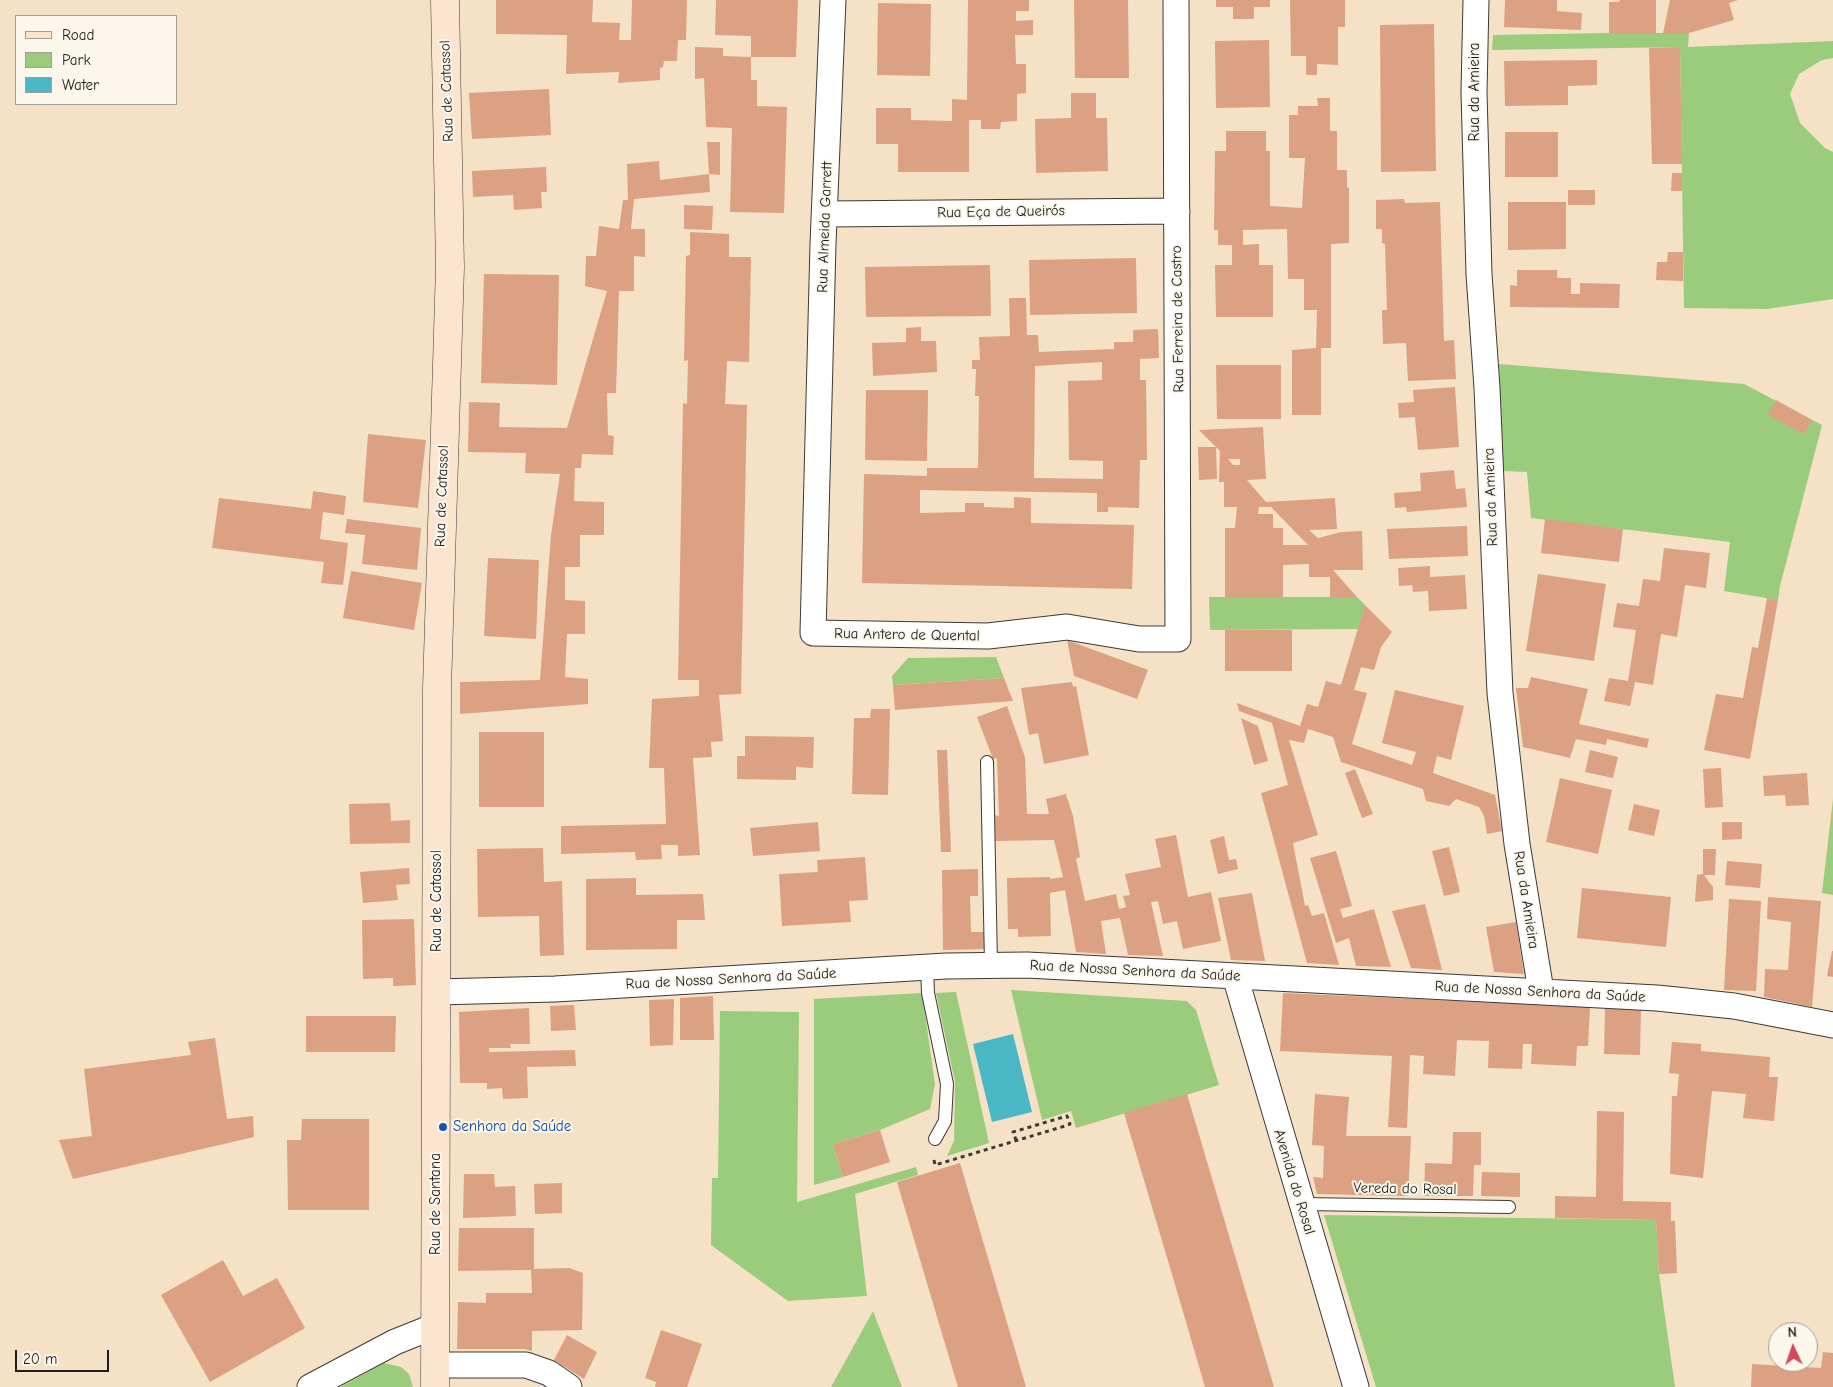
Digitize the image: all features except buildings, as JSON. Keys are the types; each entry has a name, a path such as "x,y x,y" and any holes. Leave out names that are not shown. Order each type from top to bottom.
{"main road":[{"name":"Rua de Catassol","path":"436,992 438,606 450,267 445,0"},
{"name":"Rua de Santana","path":"435,1376 436,992"}],"street":[{"name":"Rua Almeida Garrett","path":"818,454 833,0"},
{"name":"Rua Ferreira de Castro","path":"1176,0 1178,639"},
{"name":"Rua da Amieira","path":"1476,0 1474,92 1479,264 1487,388 1500,693 1517,844 1541,991"},
{"name":"Rua Eça de Queirós","path":"825,214 1176,211"},
{"name":"Rua Antero de Quental","path":"818,454 813,633 988,636 1067,627 1139,639 1178,639"},
{"name":"Rua de Nossa Senhora da Saúde","path":"436,992 555,989 992,964 1657,998 1724,1005 1833,1025"},
{"name":"Avenida do Rosal","path":"1235,976 1356,1387"},
{"path":"310,1387 395,1342 435,1326"},
{"path":"435,1376 526,1365 549,1373 569,1387"}],"lane":[{"path":"987,762 992,964"},
{"path":"927,967 928,993 947,1084 944,1121 935,1139"},
{"name":"Vereda do Rosal","path":"1301,1204 1509,1207"}],"path":[{"path":"935,1139 932,1155 935,1166 1070,1124 1067,1116 1013,1132 1016,1140"},
{"path":"1043,1132 1045,1137"}],"green space":[{"path":"1689,33 1688,47 1833,41 1833,58 1822,60 1799,74 1790,94 1800,123 1825,148 1833,152 1833,299 1767,309 1684,308 1680,47 1492,50 1493,35"},
{"path":"1499,364 1744,384 1822,425 1778,600 1724,591 1730,542 1531,518 1527,472 1503,471"},
{"path":"1209,597 1357,597 1365,605 1358,629 1210,630"},
{"path":"996,657 1004,678 893,685 892,676 908,658"},
{"path":"1833,799 1833,895 1822,893"},
{"path":"1011,990 1187,1001 1196,1010 1219,1085 1076,1128 1071,1111 1042,1120"},
{"path":"956,992 989,1143 947,1156 954,1141 955,1082 936,993"},
{"path":"922,993 935,1084 930,1109 880,1130 833,1144 843,1177 814,1185 814,999"},
{"path":"720,1011 799,1012 797,1202 916,1167 918,1175 855,1194 867,1296 788,1301 711,1245 712,1178 718,1178"},
{"path":"1324,1215 1656,1220 1659,1274 1675,1387 1376,1387"},
{"path":"873,1311 902,1387 831,1387"},
{"path":"384,1363 401,1367 409,1374 413,1387 340,1387"}],"water":[{"path":"1013,1034 1032,1112 992,1122 973,1044"}],"place":[{"name":"Senhora da Saúde","path":"443,1127"}]}
